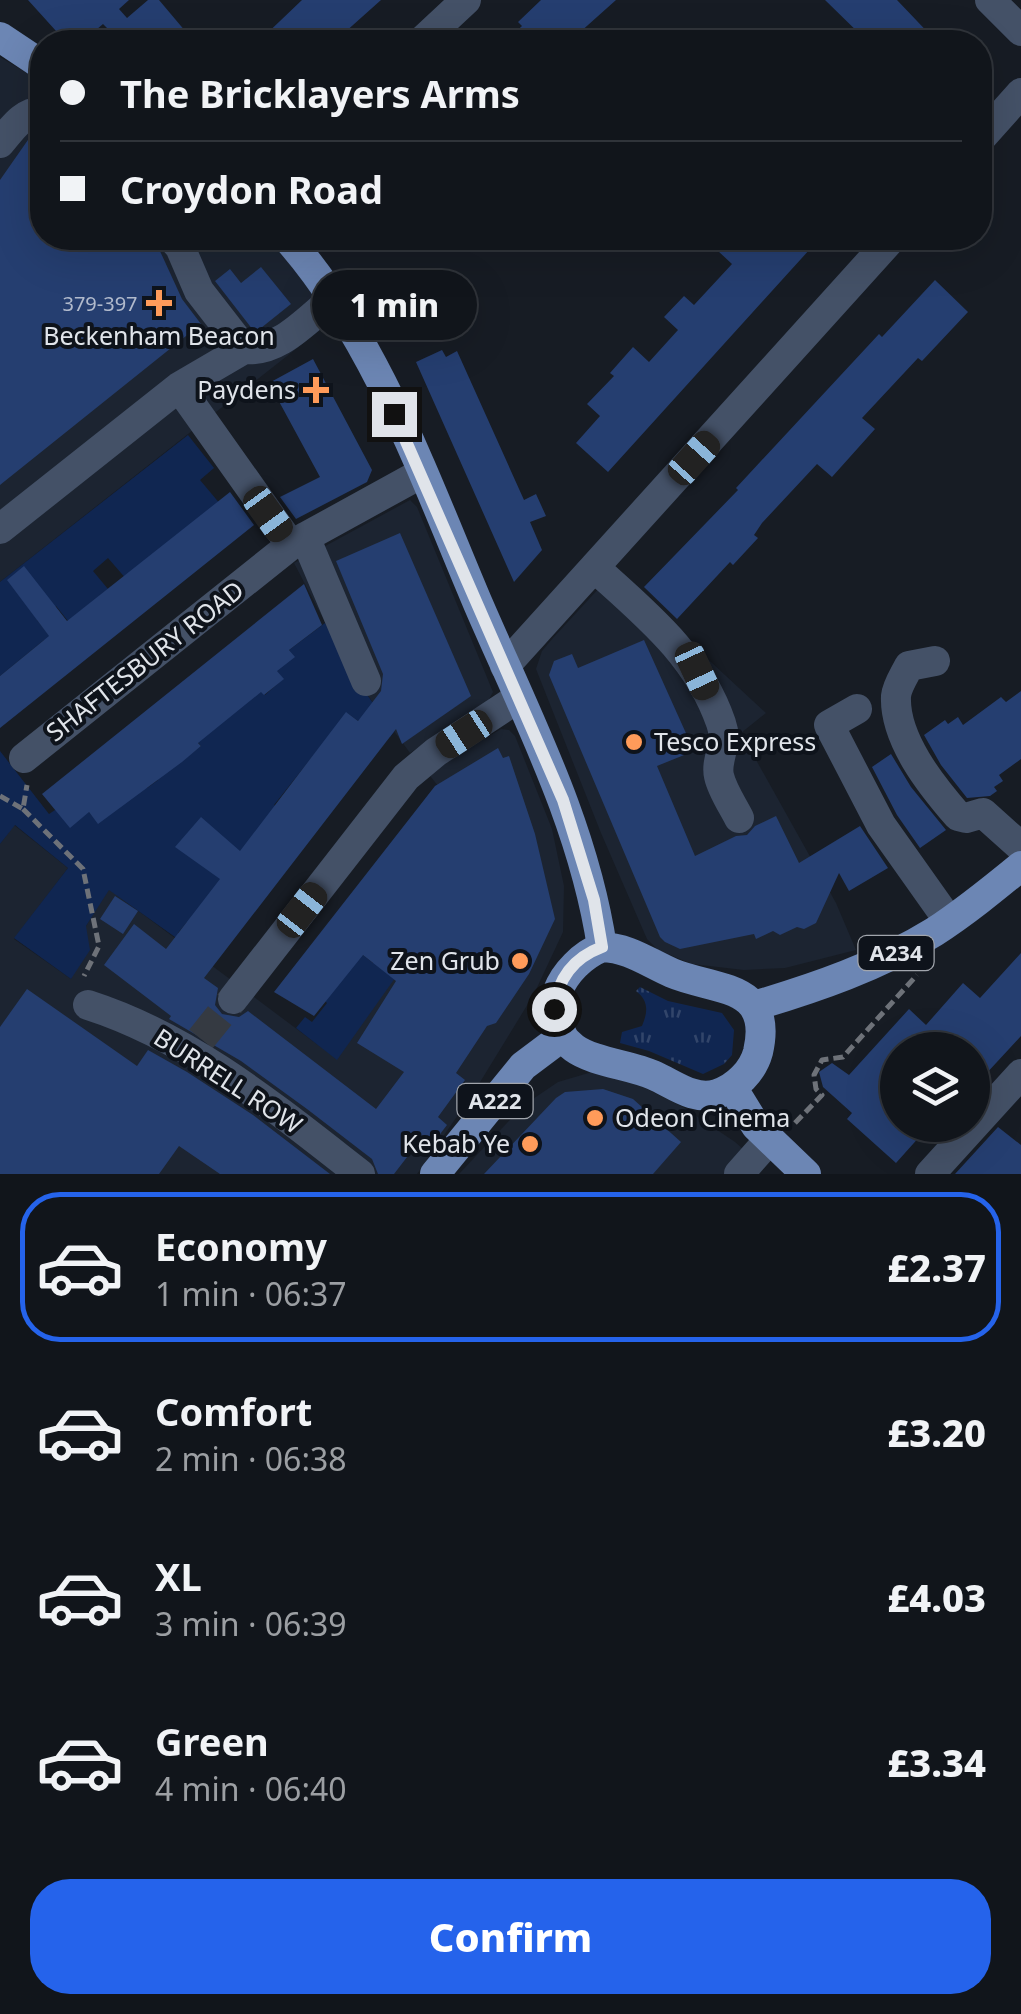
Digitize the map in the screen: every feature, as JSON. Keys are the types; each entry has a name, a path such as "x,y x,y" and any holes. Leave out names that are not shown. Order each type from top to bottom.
{"main road":[{"path":"3,45 30,60"},
{"path":"296,250 332,299 380,384 422,473 572,825 594,900 602,947"},
{"name":"A234","path":"754,1006 846,974 941,926 1021,866"},
{"path":"602,947 633,952 676,975 734,990 754,1006 759,1021 757,1057 747,1074 716,1094 688,1092 631,1066 574,1048 563,1036 554,1009 564,975 577,960 602,947"},
{"name":"A222","path":"435,1174 523,1066 563,1036"},
{"path":"732,1087 748,1114 782,1132 806,1174"}],"street":[{"path":"434,30 466,0"},
{"path":"990,0 1021,31"},
{"path":"992,126 1021,93"},
{"path":"0,143 30,114"},
{"path":"181,250 199,291 244,349"},
{"path":"505,666 881,250"},
{"path":"0,528 179,387 244,349 260,351 274,346 332,299"},
{"path":"179,387 298,541 366,681"},
{"name":"SHAFTESBURY ROAD","path":"24,758 298,541 422,473"},
{"path":"596,569 678,645 697,671 721,722 724,749 719,777 739,818"},
{"path":"935,661 909,666 898,686 896,698 906,742 958,816 966,818 983,812 1021,847"},
{"path":"233,999 406,777 436,752 518,698"},
{"path":"857,709 829,726 881,825 941,926"},
{"name":"BURRELL ROW","path":"88,1005 197,1045 360,1174"},
{"path":"930,1174 1021,1074"},
{"path":"941,1174 1021,1085"},
{"path":"739,1174 782,1132"}],"path":[{"path":"24,758 28,786 24,809"},
{"path":"1,800 24,809 83,869 99,946 80,988 88,1005"},
{"path":"782,1132 822,1095 816,1089 816,1066 822,1060 844,1057 917,977 941,926"}],"shaded area":[{"name":"Beckenham Beacon","path":"0,57 30,75 30,250 279,250 307,282 329,323 0,582"},
{"path":"410,500 417,507 493,692 488,701 410,753 352,674 294,563"},
{"path":"614,572 766,713 741,733 836,903 856,950 785,968 744,970 692,964 658,950 647,939 536,669 542,651"},
{"path":"501,729 515,736 552,829 564,886 563,932 534,994 474,1092 417,1174 0,1174 0,844 14,825 68,868 14,939 71,979 86,926 109,889 337,1059 462,816 427,772"},
{"path":"592,1072 635,1083 683,1107 758,1162 747,1174 459,1174 524,1105 558,1082"}],"green space":[{"path":"188,435 214,468 200,480 221,505 134,588 108,558 93,571 108,589 68,621 56,606 37,620 59,648 44,640 0,676 0,582"},
{"path":"325,623 352,674 394,732 390,737 363,716 358,721 347,713 274,805 286,814 197,930 187,922 178,933 196,952 109,890 86,926 90,950 71,979 14,938 68,868 15,825 0,844 0,751 49,814 55,810 89,812 98,823 136,773 147,788 158,780 132,747 182,761 201,746 189,731 252,680 265,695 283,679 258,647 294,657 289,650"},
{"path":"358,951 373,963 379,956 400,971 337,1060 296,1028 305,1017 312,1022 327,1003 321,997 344,978"},
{"path":"640,987 668,1001 722,1013 734,1030 732,1055 724,1064 703,1074 620,1043 622,1032 642,1026 644,1021 645,1003 636,991"}],"building":[{"path":"28,0 129,0 119,9 127,18 148,0 159,0 184,30 109,30 103,24 96,30 55,30"},
{"path":"302,0 381,0 347,30 271,30"},
{"path":"541,0 616,0 582,30 518,30 522,26 518,22"},
{"path":"825,0 897,0 926,30 856,30"},
{"name":"Beckenham Beacon","path":"30,137 30,250 160,250 182,299 201,324 0,485 0,180"},
{"path":"809,250 608,472 576,443 600,416 587,404 614,376 610,373 633,347 649,362 678,330 664,317 684,296 694,305 732,264 718,251"},
{"path":"261,267 291,304 253,330 215,281 230,269 241,283"},
{"path":"935,280 968,312 862,418 875,429 832,477 817,464 762,523 754,535 758,538 677,619 644,587 879,334 882,337"},
{"path":"442,350 446,357 457,351 524,500 536,494 546,516 530,522 542,550 514,582 416,362"},
{"path":"313,359 372,470 367,482 296,519 280,497 320,477 269,383"},
{"path":"230,492 254,525 0,728 0,676 49,636 7,580 24,566 67,621"},
{"path":"400,533 471,696 402,744 396,729 204,978 218,988 215,1005 222,1014 239,1017 248,1011 376,1109 404,1072 357,1043 396,981 363,955 314,1016 274,992 435,786 498,748 503,758 509,756 535,834 555,919 529,974 456,1073 465,1080 438,1117 447,1125 434,1142 424,1135 394,1174 378,1174 372,1159 307,1109 241,1061 169,1019 171,1016 104,965 134,924 166,949 220,879 175,847 201,817 240,851 346,712 358,721 381,691 383,674 336,561"},
{"path":"304,584 322,625 289,650 295,657 277,671 284,679 264,695 261,692 198,743 201,746 182,762 98,824 89,812 70,828 42,794"},
{"path":"644,640 694,751 657,766 695,856 736,836 747,835 755,826 776,816 799,863 860,826 888,868 849,891 839,873 816,923 804,929 797,927 780,935 773,931 756,939 754,934 680,949 665,942 549,675 554,661 572,654 578,668"},
{"path":"1021,691 1021,759 999,775 1003,781 994,787 997,791 990,796 967,798 924,735 945,720 948,724 958,717 963,725 1001,697 1006,702"},
{"path":"891,754 911,787 946,830 920,848 872,767"},
{"path":"115,896 138,911 123,934 100,919"},
{"path":"1021,953 1021,1036 990,1070 990,1032 888,1032 909,1009 926,1025 963,983 980,998"},
{"path":"27,989 137,1066 148,1050 187,1072 253,1115 330,1174 220,1174 179,1146 159,1174 0,1174 0,1027"},
{"path":"880,1041 880,1142 915,1142 896,1163 847,1119 852,1113 823,1087 819,1072 832,1063 849,1075"},
{"path":"603,1089 633,1099 681,1142 653,1174 484,1174 556,1098 565,1092"},
{"path":"998,1127 1021,1145 1021,1174 955,1174 984,1142 990,1142"}],"tunnel":[{"path":"201,1039 233,999"}],"place":[{"name":"Beckenham Beacon","path":"159,303"},
{"name":"Paydens","path":"316,390"},
{"name":"Tesco Express","path":"634,742"},
{"name":"Zen Grub","path":"520,961"},
{"name":"Odeon Cinema","path":"595,1118"},
{"name":"Kebab Ye","path":"530,1144"}],"route":[{"path":"394,414 554,776 583,859 602,947 577,960 564,975 554,1009"}]}
